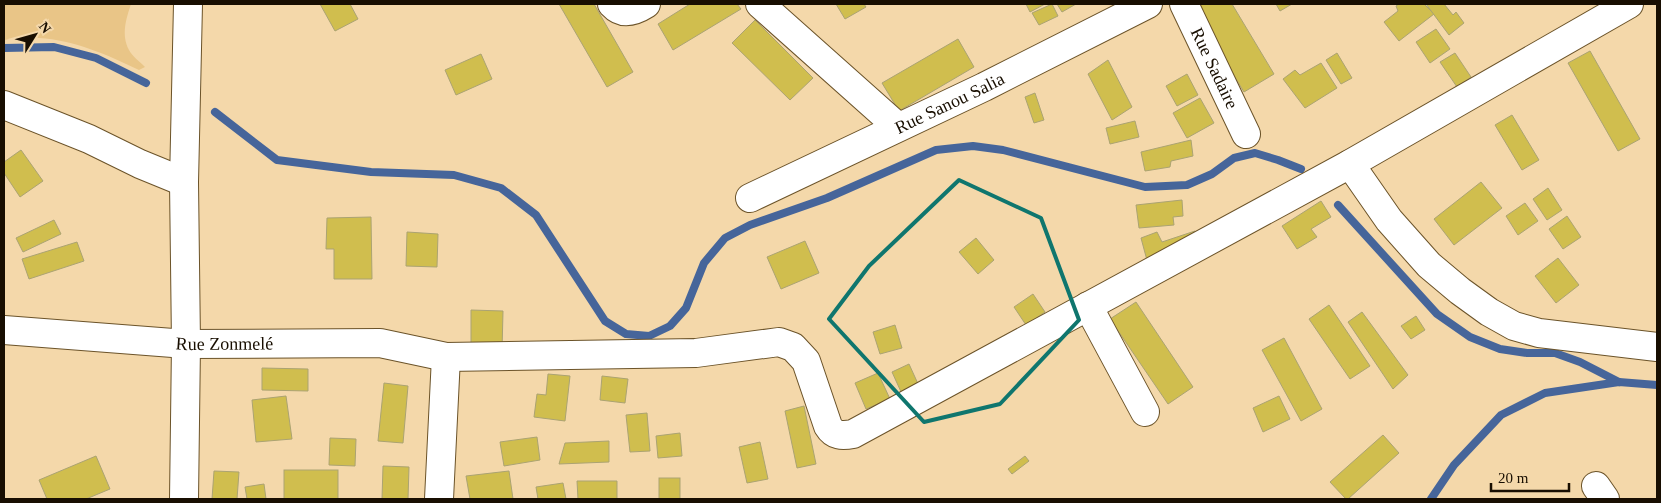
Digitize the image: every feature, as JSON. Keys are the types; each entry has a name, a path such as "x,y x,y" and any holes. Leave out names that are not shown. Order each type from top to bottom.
{"street":[{"path":"184,499 186,344 184,182 188,4"},
{"path":"613,5 624,12 634,11 646,4"},
{"path":"760,4 898,127"},
{"name":"Rue Sanou Salia","path":"750,198 984,87 1148,4"},
{"name":"Rue Sadaire","path":"1184,4 1246,134"},
{"path":"1145,412 1088,306 1350,164 1629,4"},
{"path":"4,105 89,139 140,164 184,182"},
{"path":"1350,164 1389,220 1429,265 1489,312 1514,326 1539,333 1657,347"},
{"name":"Rue Zonmelé","path":"4,330 186,344 380,343 446,357 696,352 779,342 793,347 806,360 828,426 832,432 845,436 853,434 1088,306"},
{"path":"439,499 446,357"}],"highlighted area":[{"path":"959,180 1041,218 1079,320 1000,404 924,422 829,319 869,266"}],"shaded area":[{"path":"4,4 131,4 126,21 125,39 130,52 145,67 139,70 78,45 52,39 21,38 4,40"}],"building":[{"path":"320,4 350,4 358,19 335,31"},
{"path":"559,4 594,4 633,72 607,87"},
{"path":"690,4 737,4 741,9 673,50 658,24"},
{"path":"836,4 864,4 866,7 845,19"},
{"path":"1026,4 1045,4 1030,12"},
{"path":"1052,4 1058,16 1039,25 1032,13"},
{"path":"1057,4 1076,4 1062,12"},
{"path":"1201,4 1232,4 1274,74 1244,92 1193,9"},
{"path":"1276,4 1292,4 1280,11"},
{"path":"1399,4 1424,4 1434,14 1399,41 1384,22 1398,11 1396,6"},
{"path":"1426,4 1444,4 1453,15 1456,12 1464,23 1449,35"},
{"path":"755,20 813,78 790,100 732,43"},
{"path":"1436,29 1450,49 1430,63 1416,42"},
{"path":"958,39 974,67 899,111 882,83"},
{"path":"1590,51 1640,139 1618,151 1568,63"},
{"path":"1337,53 1352,78 1341,84 1326,60"},
{"path":"1455,53 1471,77 1457,87 1440,62"},
{"path":"481,54 492,79 456,95 445,70"},
{"path":"1108,60 1132,107 1112,120 1088,74"},
{"path":"1321,63 1337,88 1305,108 1283,79 1295,70 1300,75"},
{"path":"1187,74 1198,95 1177,106 1166,86"},
{"path":"1035,93 1044,120 1034,123 1025,97"},
{"path":"1200,98 1214,123 1187,138 1173,113"},
{"path":"1512,115 1539,160 1522,170 1495,125"},
{"path":"1135,121 1139,137 1110,144 1106,128"},
{"path":"1191,140 1193,156 1171,161 1170,167 1145,171 1141,152"},
{"path":"21,150 43,181 20,197 4,173 4,162"},
{"path":"1481,182 1502,208 1454,245 1434,219"},
{"path":"1548,188 1562,210 1547,220 1533,199"},
{"path":"1182,200 1183,216 1173,217 1174,225 1139,228 1136,205"},
{"path":"1321,201 1331,217 1311,229 1317,237 1297,249 1282,226"},
{"path":"1525,203 1538,221 1518,235 1506,216"},
{"path":"1567,216 1581,237 1563,249 1549,229"},
{"path":"371,217 372,279 334,279 334,249 326,249 327,218"},
{"path":"54,220 61,234 23,252 16,238"},
{"path":"1195,231 1199,245 1148,264 1141,238 1157,232 1162,242"},
{"path":"407,232 438,234 437,267 406,266"},
{"path":"976,238 994,260 978,274 959,252"},
{"path":"805,241 819,273 781,289 767,257"},
{"path":"77,242 84,261 29,279 22,259"},
{"path":"1558,258 1579,285 1556,303 1535,276"},
{"path":"1033,294 1045,312 1026,325 1014,307"},
{"path":"1136,302 1193,387 1168,404 1110,319"},
{"path":"1329,305 1370,366 1350,379 1309,319"},
{"path":"471,310 503,311 502,351 471,351"},
{"path":"1362,312 1408,375 1393,389 1348,322"},
{"path":"1416,316 1425,330 1411,339 1401,326"},
{"path":"895,325 902,348 880,354 873,332"},
{"path":"1284,338 1322,409 1301,421 1262,350"},
{"path":"909,364 919,386 902,394 892,372"},
{"path":"262,368 308,369 308,391 262,390"},
{"path":"878,373 890,399 866,409 855,383"},
{"path":"548,374 570,376 565,421 534,417 537,394 546,395"},
{"path":"602,376 628,379 625,403 600,400"},
{"path":"384,383 408,386 403,443 378,441"},
{"path":"286,396 292,439 256,442 252,400"},
{"path":"1279,396 1290,419 1263,432 1253,408"},
{"path":"804,406 816,464 797,468 785,411"},
{"path":"647,413 650,451 630,452 626,415"},
{"path":"680,433 682,456 658,458 656,436"},
{"path":"1383,435 1399,453 1346,499 1330,482"},
{"path":"537,437 540,460 504,466 500,442"},
{"path":"330,438 356,439 355,466 329,465"},
{"path":"609,441 609,462 559,464 565,443"},
{"path":"760,442 768,479 747,483 739,447"},
{"path":"96,456 110,489 86,499 47,499 39,480"},
{"path":"1025,456 1029,461 1012,474 1008,469"},
{"path":"383,466 409,467 408,499 382,499"},
{"path":"284,470 338,470 338,499 284,499"},
{"path":"214,471 239,472 237,499 212,499"},
{"path":"509,471 513,499 470,499 466,476"},
{"path":"659,478 680,478 680,499 659,499"},
{"path":"577,481 617,481 617,499 578,499"},
{"path":"563,483 566,499 538,499 536,487"},
{"path":"264,484 266,499 247,499 245,487"}],"waterway":[{"path":"4,48 54,47 96,58 146,83"},
{"path":"215,112 277,160 371,172 454,175 501,188 536,215 605,321 626,334 649,336 670,326 686,308 704,263 725,238 750,225 827,198 936,150 973,146 1003,150 1145,187 1187,185 1212,174 1234,158 1255,153 1301,169"},
{"path":"1338,205 1437,314 1470,337 1500,349 1527,353 1555,353 1580,362 1619,382"},
{"path":"1431,499 1454,465 1501,415 1545,393 1619,382 1657,385"}]}
